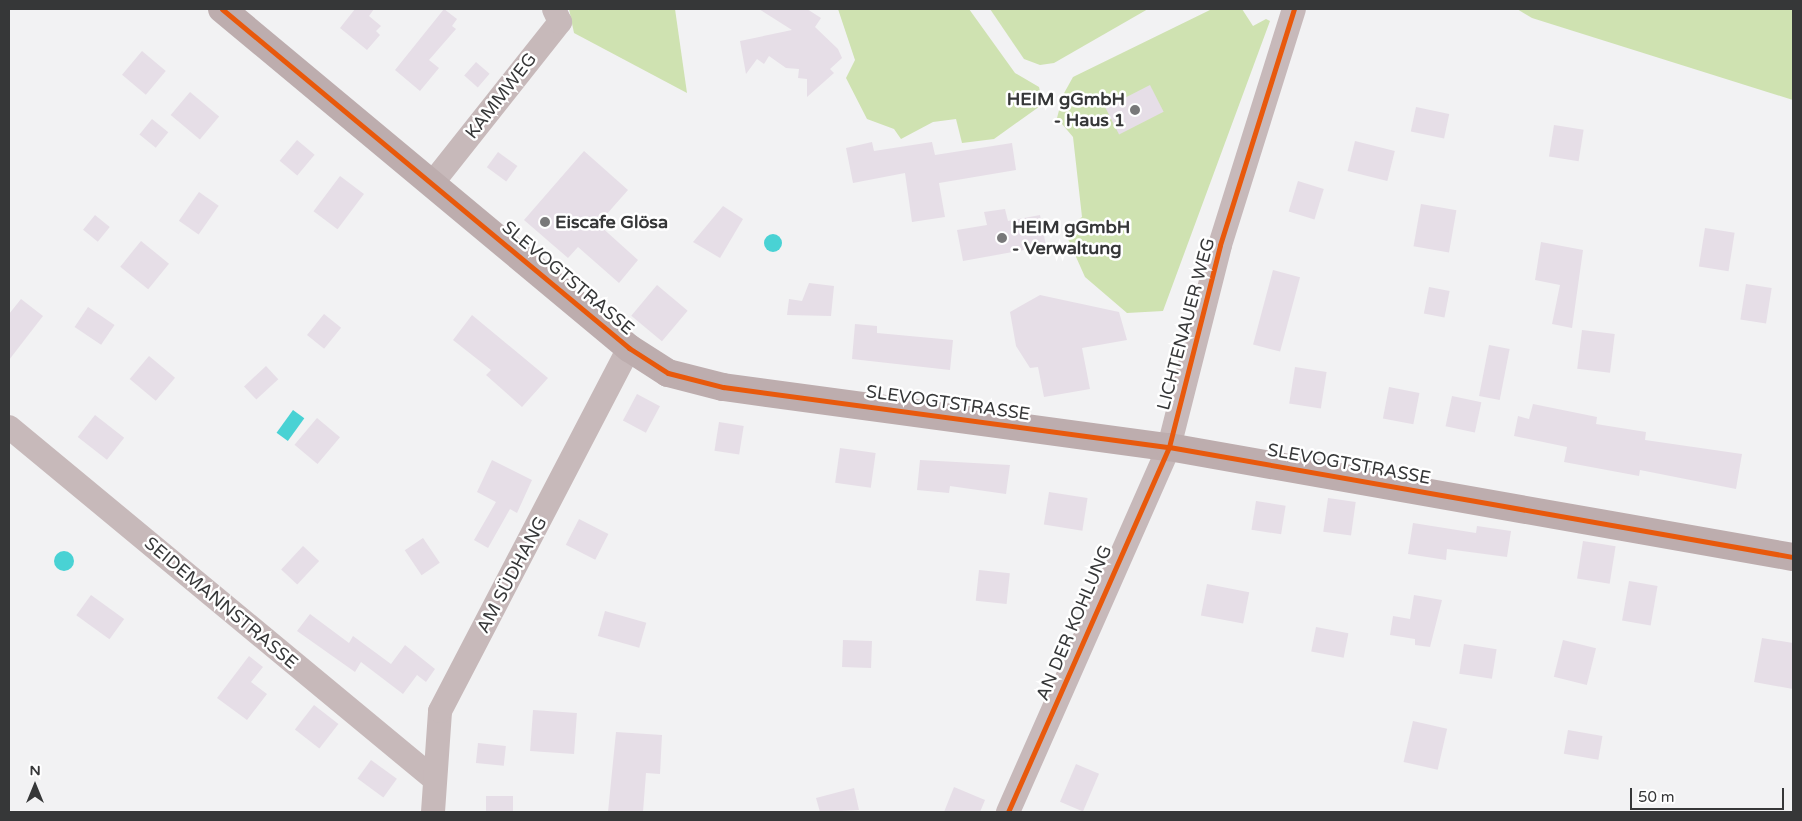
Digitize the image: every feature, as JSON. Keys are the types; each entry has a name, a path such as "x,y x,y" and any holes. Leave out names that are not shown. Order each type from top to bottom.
{"street":[{"name":"SLEVOGTSTRASSE","path":"222,9 434,181 628,348 668,373 723,387 1169,447 1793,557"},
{"name":"KAMMWEG","path":"434,181 560,22 554,9"},
{"name":"LICHTENAUER WEG","path":"1169,447 1220,245 1294,9"},
{"name":"AM SÜDHANG","path":"433,812 440,711 628,348"},
{"name":"SEIDEMANNSTRASSE","path":"9,427 434,780"},
{"name":"AN DER KOHLUNG","path":"1008,812 1169,447"}],"green space":[{"path":"569,9 675,9 687,93 574,33"},
{"path":"838,9 969,9 1015,73 1039,87 1043,104 994,139 962,143 956,119 933,122 901,139 894,129 867,119 846,78 855,60"},
{"path":"990,9 1148,9 1054,63 1040,65 1024,59"},
{"path":"1212,9 1242,9 1253,26 1266,19 1270,21 1163,311 1127,313 1085,277 1064,230 1082,217 1073,137 1057,118 1063,95 1073,77"},
{"path":"1517,9 1793,9 1793,100 1532,18"}],"water":[{"path":"773,234 779,237 782,243 779,249 773,252 767,249 764,243 767,237"},
{"path":"293,410 304,418 288,441 277,433"},
{"path":"64,551 71,554 74,561 71,568 64,571 57,568 54,561 57,554"}],"building":[{"path":"355,9 374,9 369,16 381,26 376,31 380,35 367,50 340,28"},
{"path":"444,9 457,19 452,26 456,29 429,60 439,68 420,91 395,70"},
{"path":"759,9 807,9 821,18 815,27 838,49 842,58 830,69 834,73 807,97 807,79 798,78 799,69 786,68 769,56 764,64 757,59 746,74 740,41 792,30"},
{"path":"142,51 166,71 146,95 122,75"},
{"path":"476,62 490,74 478,87 464,76"},
{"name":"HEIM gGmbH - Haus 1","path":"1150,85 1164,112 1119,134 1105,108"},
{"path":"190,92 219,116 200,139 171,115"},
{"path":"1416,107 1449,114 1444,139 1411,131"},
{"path":"152,119 168,132 156,148 139,135"},
{"path":"1554,125 1584,130 1579,161 1549,157"},
{"path":"297,140 315,155 297,175 280,161"},
{"path":"1355,141 1395,151 1387,181 1348,171"},
{"path":"872,142 874,151 932,142 935,155 1012,143 1016,170 939,183 945,217 912,222 905,173 853,183 846,148"},
{"path":"584,151 628,190 598,224 638,260 619,283 578,247 568,258 524,220"},
{"path":"498,152 517,166 506,181 487,167"},
{"path":"340,176 364,194 337,229 314,211"},
{"path":"1298,181 1324,189 1314,219 1289,212"},
{"path":"199,192 219,206 199,234 179,221"},
{"path":"1421,204 1456,210 1449,253 1414,246"},
{"path":"723,206 743,219 720,258 693,242"},
{"name":"HEIM gGmbH - Verwaltung","path":"1005,209 1008,221 1040,215 1046,246 963,261 957,230 987,225 984,212"},
{"path":"95,215 110,227 98,242 83,230"},
{"path":"1705,228 1735,233 1729,271 1699,267"},
{"path":"141,241 169,264 148,289 120,267"},
{"path":"1541,242 1583,250 1572,328 1552,324 1560,285 1535,280"},
{"path":"1273,270 1300,277 1280,352 1253,344"},
{"path":"809,283 834,286 831,316 787,315 789,299 802,301"},
{"path":"1746,284 1772,288 1766,324 1740,320"},
{"path":"657,285 688,311 662,341 631,316"},
{"path":"1429,287 1450,291 1444,318 1424,314"},
{"path":"1040,295 1119,312 1127,340 1082,348 1090,389 1044,397 1038,367 1030,368 1016,346 1010,312"},
{"path":"21,299 43,316 9,360 9,314"},
{"path":"88,307 115,325 101,345 75,327"},
{"path":"324,314 341,328 324,349 307,335"},
{"path":"472,315 548,378 522,407 486,375 491,370 453,340"},
{"path":"855,324 877,326 877,333 953,340 950,370 852,359"},
{"path":"1582,330 1615,334 1610,373 1577,369"},
{"path":"1489,345 1510,349 1500,400 1479,396"},
{"path":"149,356 175,378 156,401 130,379"},
{"path":"266,366 278,379 256,400 244,386"},
{"path":"1295,367 1327,372 1321,409 1289,404"},
{"path":"1389,387 1419,393 1413,424 1383,418"},
{"path":"637,394 660,406 646,433 623,420"},
{"path":"1452,396 1481,402 1475,433 1446,426"},
{"path":"1533,404 1597,417 1596,424 1646,432 1645,440 1742,454 1736,489 1640,470 1639,476 1564,462 1567,447 1514,436 1518,416 1529,419"},
{"path":"95,415 124,438 107,460 78,437"},
{"path":"317,418 340,437 317,464 295,445"},
{"path":"719,422 744,426 739,455 714,451"},
{"path":"840,448 876,453 871,488 835,483"},
{"path":"492,460 532,480 517,513 510,509 488,548 474,540 496,502 477,492"},
{"path":"920,460 1010,465 1006,494 950,486 949,493 917,490"},
{"path":"1049,492 1088,498 1082,531 1044,525"},
{"path":"1328,498 1356,502 1351,536 1323,532"},
{"path":"1256,501 1286,506 1281,534 1251,530"},
{"path":"579,519 608,534 595,560 566,545"},
{"path":"1413,523 1476,533 1477,526 1511,531 1507,557 1447,549 1446,560 1408,554"},
{"path":"423,538 440,563 422,575 405,550"},
{"path":"1583,541 1616,546 1610,584 1577,579"},
{"path":"303,546 319,561 297,584 281,569"},
{"path":"979,570 1010,573 1007,604 976,601"},
{"path":"1629,581 1658,586 1651,625 1622,620"},
{"path":"1207,584 1249,592 1243,624 1201,615"},
{"path":"91,595 124,619 109,639 76,615"},
{"path":"1414,595 1442,600 1430,647 1415,645 1415,639 1390,635 1393,616 1410,619"},
{"path":"605,611 646,623 639,648 598,636"},
{"path":"310,614 349,643 353,636 391,664 405,645 435,669 426,682 417,675 403,694 361,662 355,672 297,631"},
{"path":"1316,627 1348,633 1344,658 1311,652"},
{"path":"1762,638 1793,643 1793,689 1754,682"},
{"path":"843,640 872,641 871,668 842,667"},
{"path":"1563,640 1596,648 1587,685 1554,677"},
{"path":"1464,644 1497,649 1492,679 1459,674"},
{"path":"249,656 263,667 251,682 267,694 247,720 217,698"},
{"path":"314,705 338,724 319,749 295,729"},
{"path":"533,710 577,713 574,754 530,751"},
{"path":"1413,721 1447,729 1438,770 1404,762"},
{"path":"1568,730 1602,736 1598,760 1564,754"},
{"path":"616,732 662,735 660,774 646,773 643,812 608,812"},
{"path":"478,743 506,746 504,766 476,763"},
{"path":"371,760 397,779 383,797 357,779"},
{"path":"1076,764 1099,774 1083,812 1060,802"},
{"path":"954,787 985,800 980,812 944,812"},
{"path":"854,788 859,810 820,812 816,798"},
{"path":"486,796 513,796 513,812 486,812"}],"cycle path":[{"path":"222,9 629,348 668,373 723,387 1169,447 1793,557"},
{"path":"1008,812 1169,447 1220,245 1294,9"}],"place":[{"name":"HEIM gGmbH - Haus 1","path":"1135,110"},
{"name":"Eiscafe Glösa","path":"545,222"},
{"name":"HEIM gGmbH - Verwaltung","path":"1002,238"}]}
